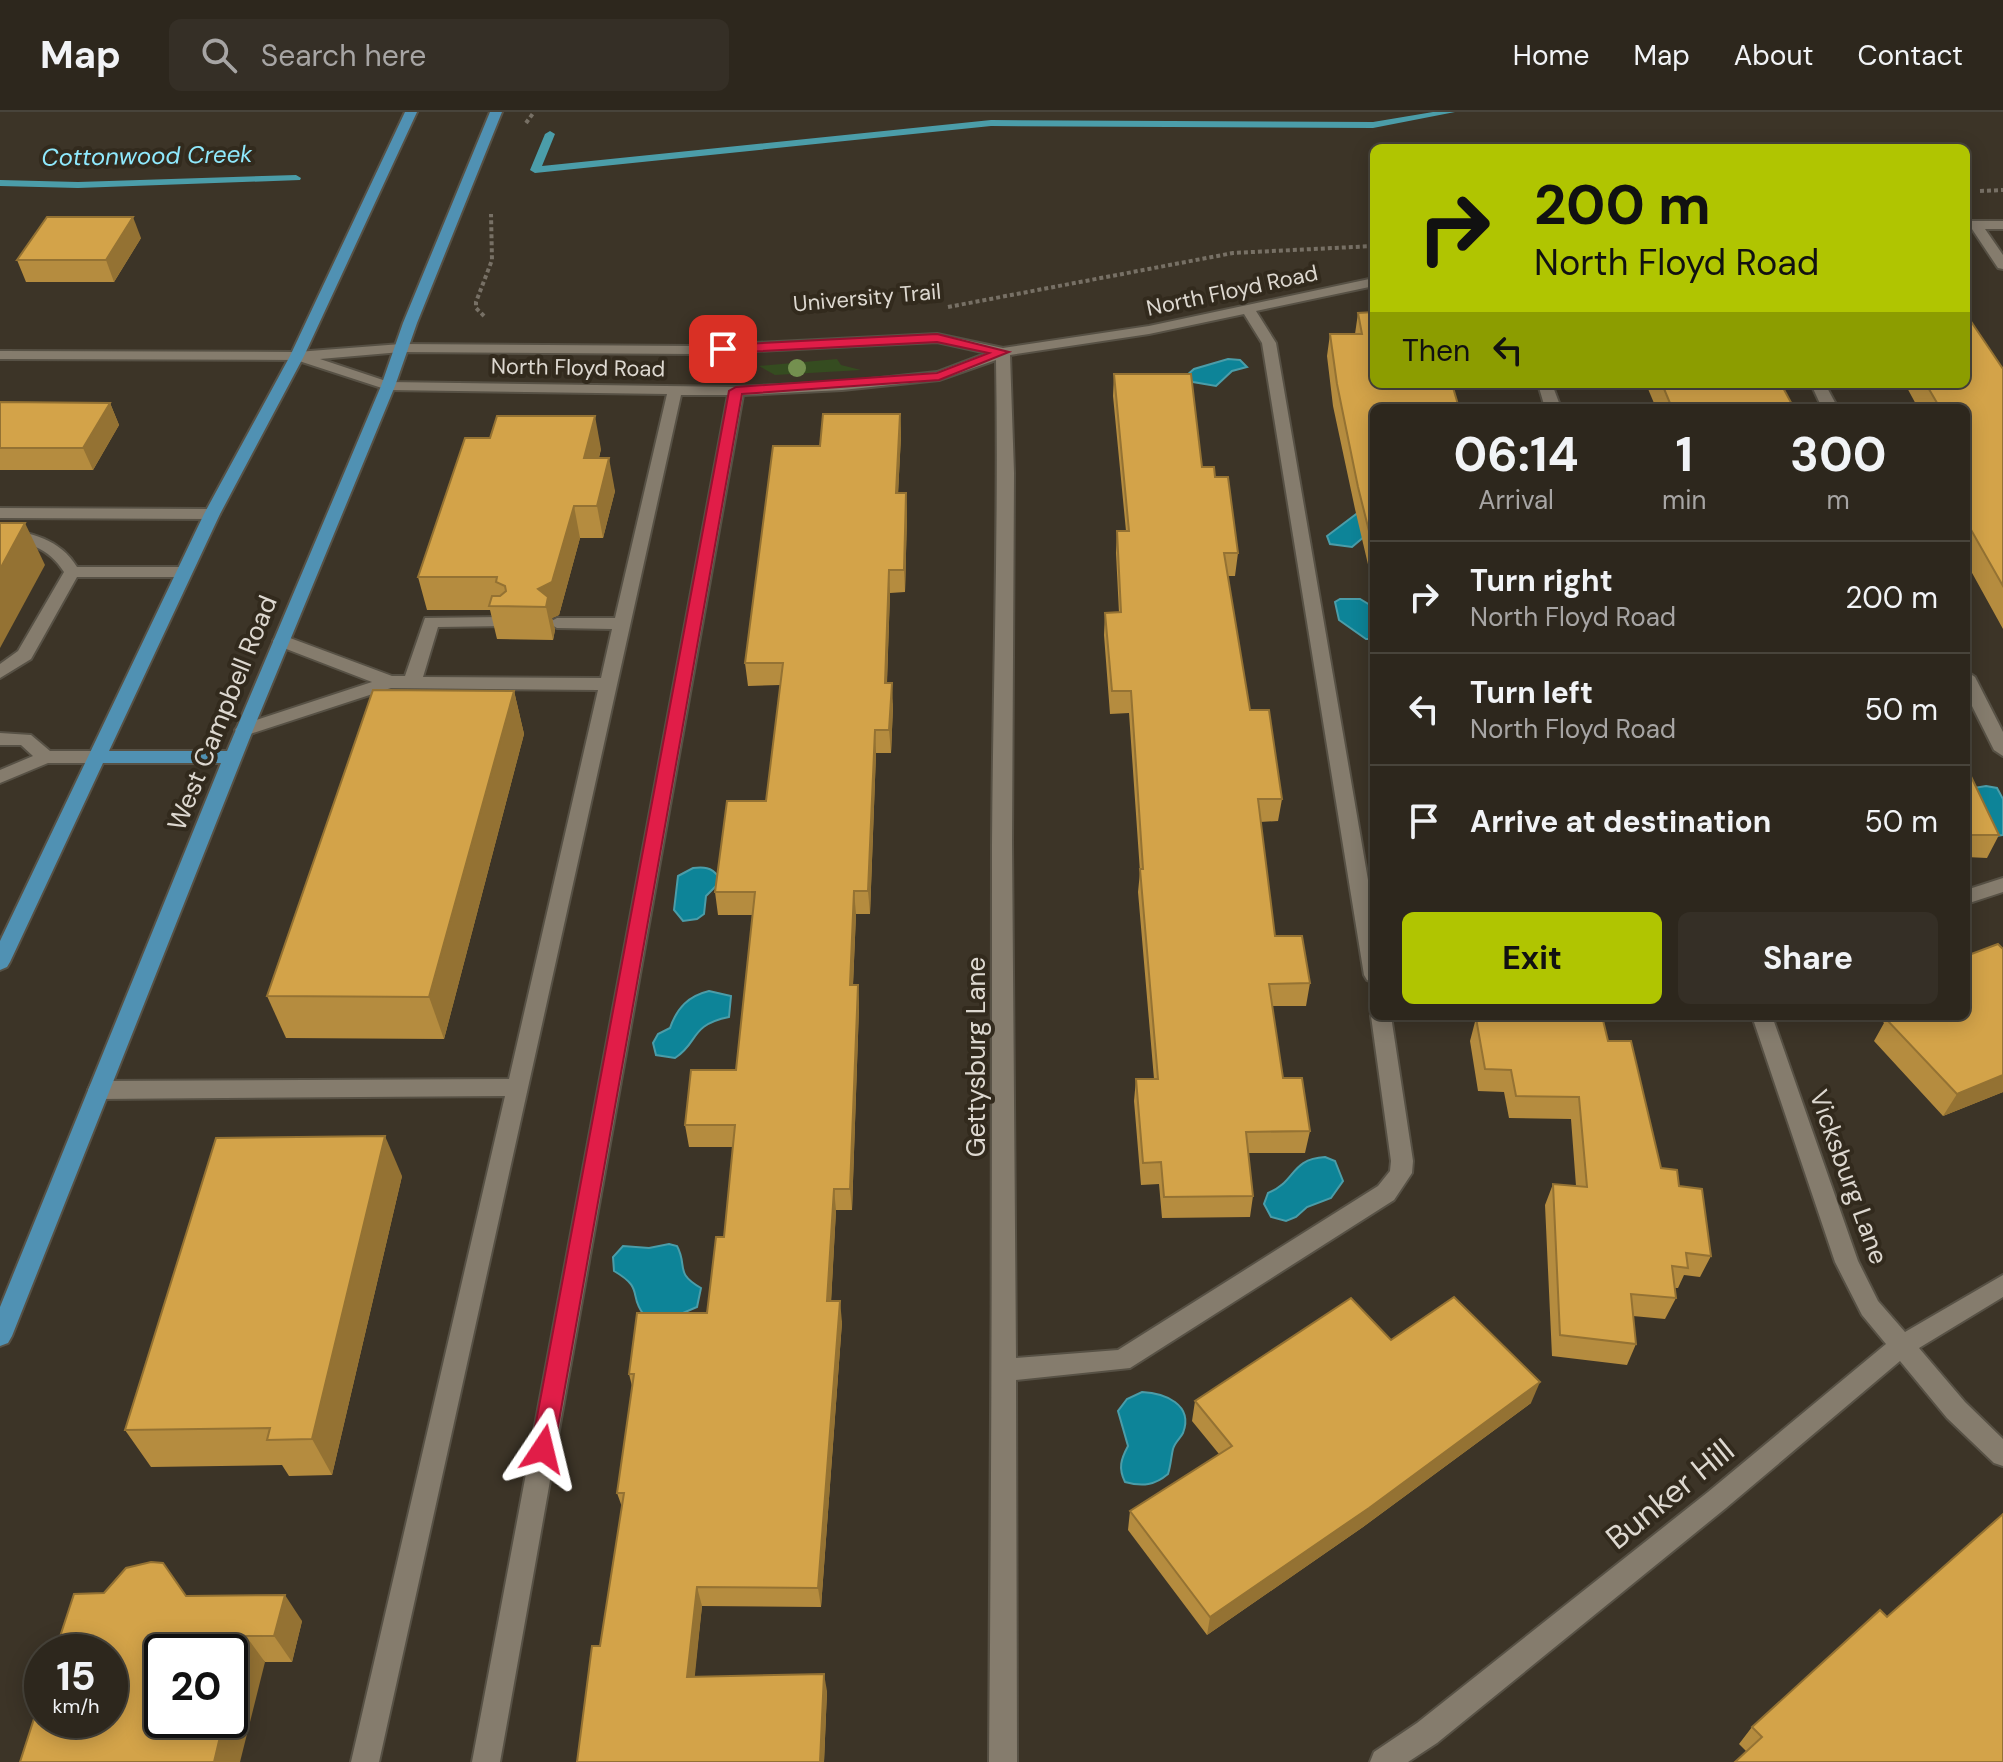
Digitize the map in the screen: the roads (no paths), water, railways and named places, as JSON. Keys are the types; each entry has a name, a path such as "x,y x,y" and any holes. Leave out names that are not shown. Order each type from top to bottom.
{"main road":[{"path":"0,962 212,514 297,356 411,112"},
{"name":"West Campbell Road","path":"0,1336 244,730 388,386 496,112"},
{"path":"97,757 234,757"}],"street":[{"path":"1971,225 2003,225"},
{"path":"1971,225 2003,265"},
{"name":"North Floyd Road","path":"297,356 388,386 736,391 939,376 1003,352 1149,330 1370,283"},
{"path":"1248,309 1269,343 1370,951"},
{"name":"North Floyd Road","path":"0,355 297,356 401,348 694,350 937,338 1003,352"},
{"name":"Gettysburg Lane","path":"1003,352 1006,473 1002,842 1005,1370 1003,1762"},
{"path":"365,1762 675,390"},
{"path":"486,1762 736,391"},
{"path":"0,513 212,514"},
{"path":"0,534 39,539 64,556 72,572"},
{"path":"0,551 47,545"},
{"path":"72,572 184,572"},
{"path":"0,672 25,655 72,572"},
{"path":"412,682 431,622 502,622"},
{"path":"557,623 622,624"},
{"path":"282,641 390,682"},
{"path":"244,730 390,682 608,684"},
{"path":"1970,685 2003,750"},
{"path":"0,739 25,739 46,757"},
{"path":"0,777 46,757 97,757"},
{"path":"1970,896 2003,885"},
{"path":"1005,1370 1122,1360 1386,1193 1401,1173 1402,1161 1382,1020"},
{"name":"Vicksburg Lane","path":"1763,1020 1847,1262 1870,1308 1956,1410 2003,1455"},
{"path":"99,1090 517,1087"},
{"name":"Bunker Hill","path":"1384,1762 1427,1733 1717,1500 1900,1347 2003,1285"}],"water":[{"path":"1228,359 1240,360 1247,367 1232,371 1216,386 1193,382 1186,376 1194,369"},
{"path":"1359,512 1370,527 1370,532 1352,547 1330,544 1327,536"},
{"path":"1360,599 1370,605 1370,639 1339,620 1335,602"},
{"path":"1974,788 1997,788 2003,799 2003,835 1996,836"},
{"path":"693,868 713,871 718,876 717,885 706,896 704,914 697,919 683,921 674,910 678,876"},
{"path":"709,991 731,996 729,1017 707,1025 675,1058 656,1055 653,1043 658,1034 670,1028 676,1014 689,1000"},
{"path":"1325,1157 1335,1161 1343,1181 1331,1198 1307,1207 1286,1221 1271,1217 1264,1204 1268,1193 1284,1183 1305,1162"},
{"path":"669,1244 677,1246 687,1278 701,1288 697,1307 683,1313 644,1315 630,1283 614,1271 613,1257 623,1246 649,1248"},
{"path":"1142,1392 1175,1402 1184,1414 1185,1423 1173,1449 1168,1474 1143,1485 1125,1482 1123,1477 1121,1464 1128,1446 1118,1411 1127,1399"}],"waterway":[{"name":"Cottonwood Creek","path":"550,134 535,170 991,123 1373,125 1450,112"},
{"name":"Cottonwood Creek","path":"0,183 78,185 296,178"}]}
